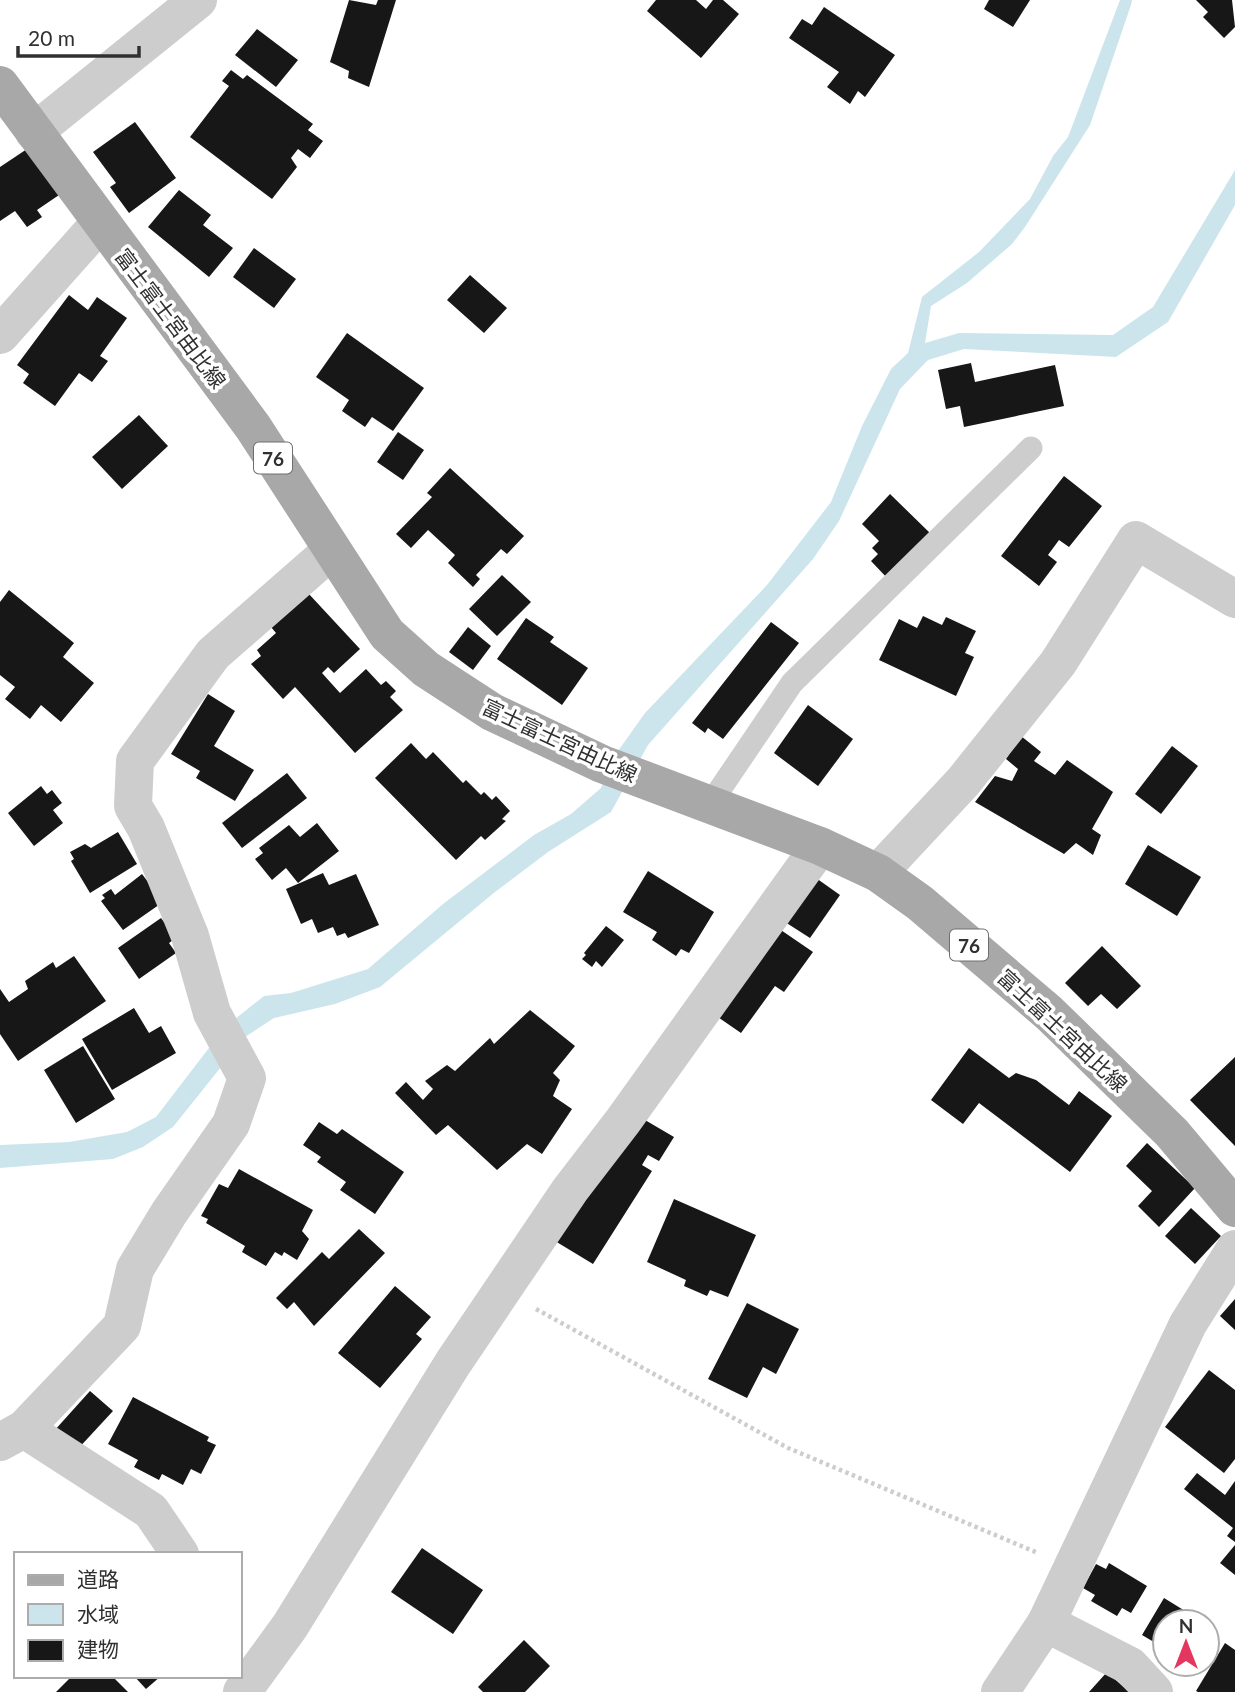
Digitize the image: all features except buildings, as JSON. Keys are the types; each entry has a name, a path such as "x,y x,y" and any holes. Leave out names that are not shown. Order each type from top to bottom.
{"main road":[{"name":"富士富士宮由比線","path":"0,85 253,427 387,634 426,669 492,712 602,764 820,846 878,873 1049,1013 1172,1133 1235,1208"}],"street":[{"path":"34,132 197,0"},
{"path":"0,335 100,223"},
{"path":"878,873 963,782 1058,663 1136,540 1235,599"},
{"path":"179,1552 151,1511 12,1436 122,1326 135,1269 169,1213 231,1124 247,1078 212,1013 190,936 146,828 133,807 135,761 213,654 332,550"},
{"path":"242,1692 253,1651 570,1190 623,1121 820,846"},
{"path":"1002,1691 1046,1623 1188,1324 1235,1249"},
{"path":"1046,1623 1129,1666 1154,1692"}],"lane":[{"path":"710,804 792,683 1031,448"}],"path":[{"path":"502,1290 788,1447 1073,1567"}],"water":[{"path":"1120,0 1132,0 1090,125 1012,244 967,283 931,306 925,343 959,333 1113,335 1153,307 1235,170 1235,205 1168,322 1116,357 964,349 928,360 900,389 839,521 813,559 648,745 611,812 548,852 495,892 380,987 335,1004 274,1018 245,1037 173,1127 143,1147 113,1159 0,1168 0,1145 69,1142 127,1132 156,1117 225,1027 264,996 291,993 368,969 443,904 534,835 571,814 601,788 613,758 645,713 767,585 831,502 862,426 891,369 908,353 922,297 979,252 1030,199 1053,156 1068,137"}]}
